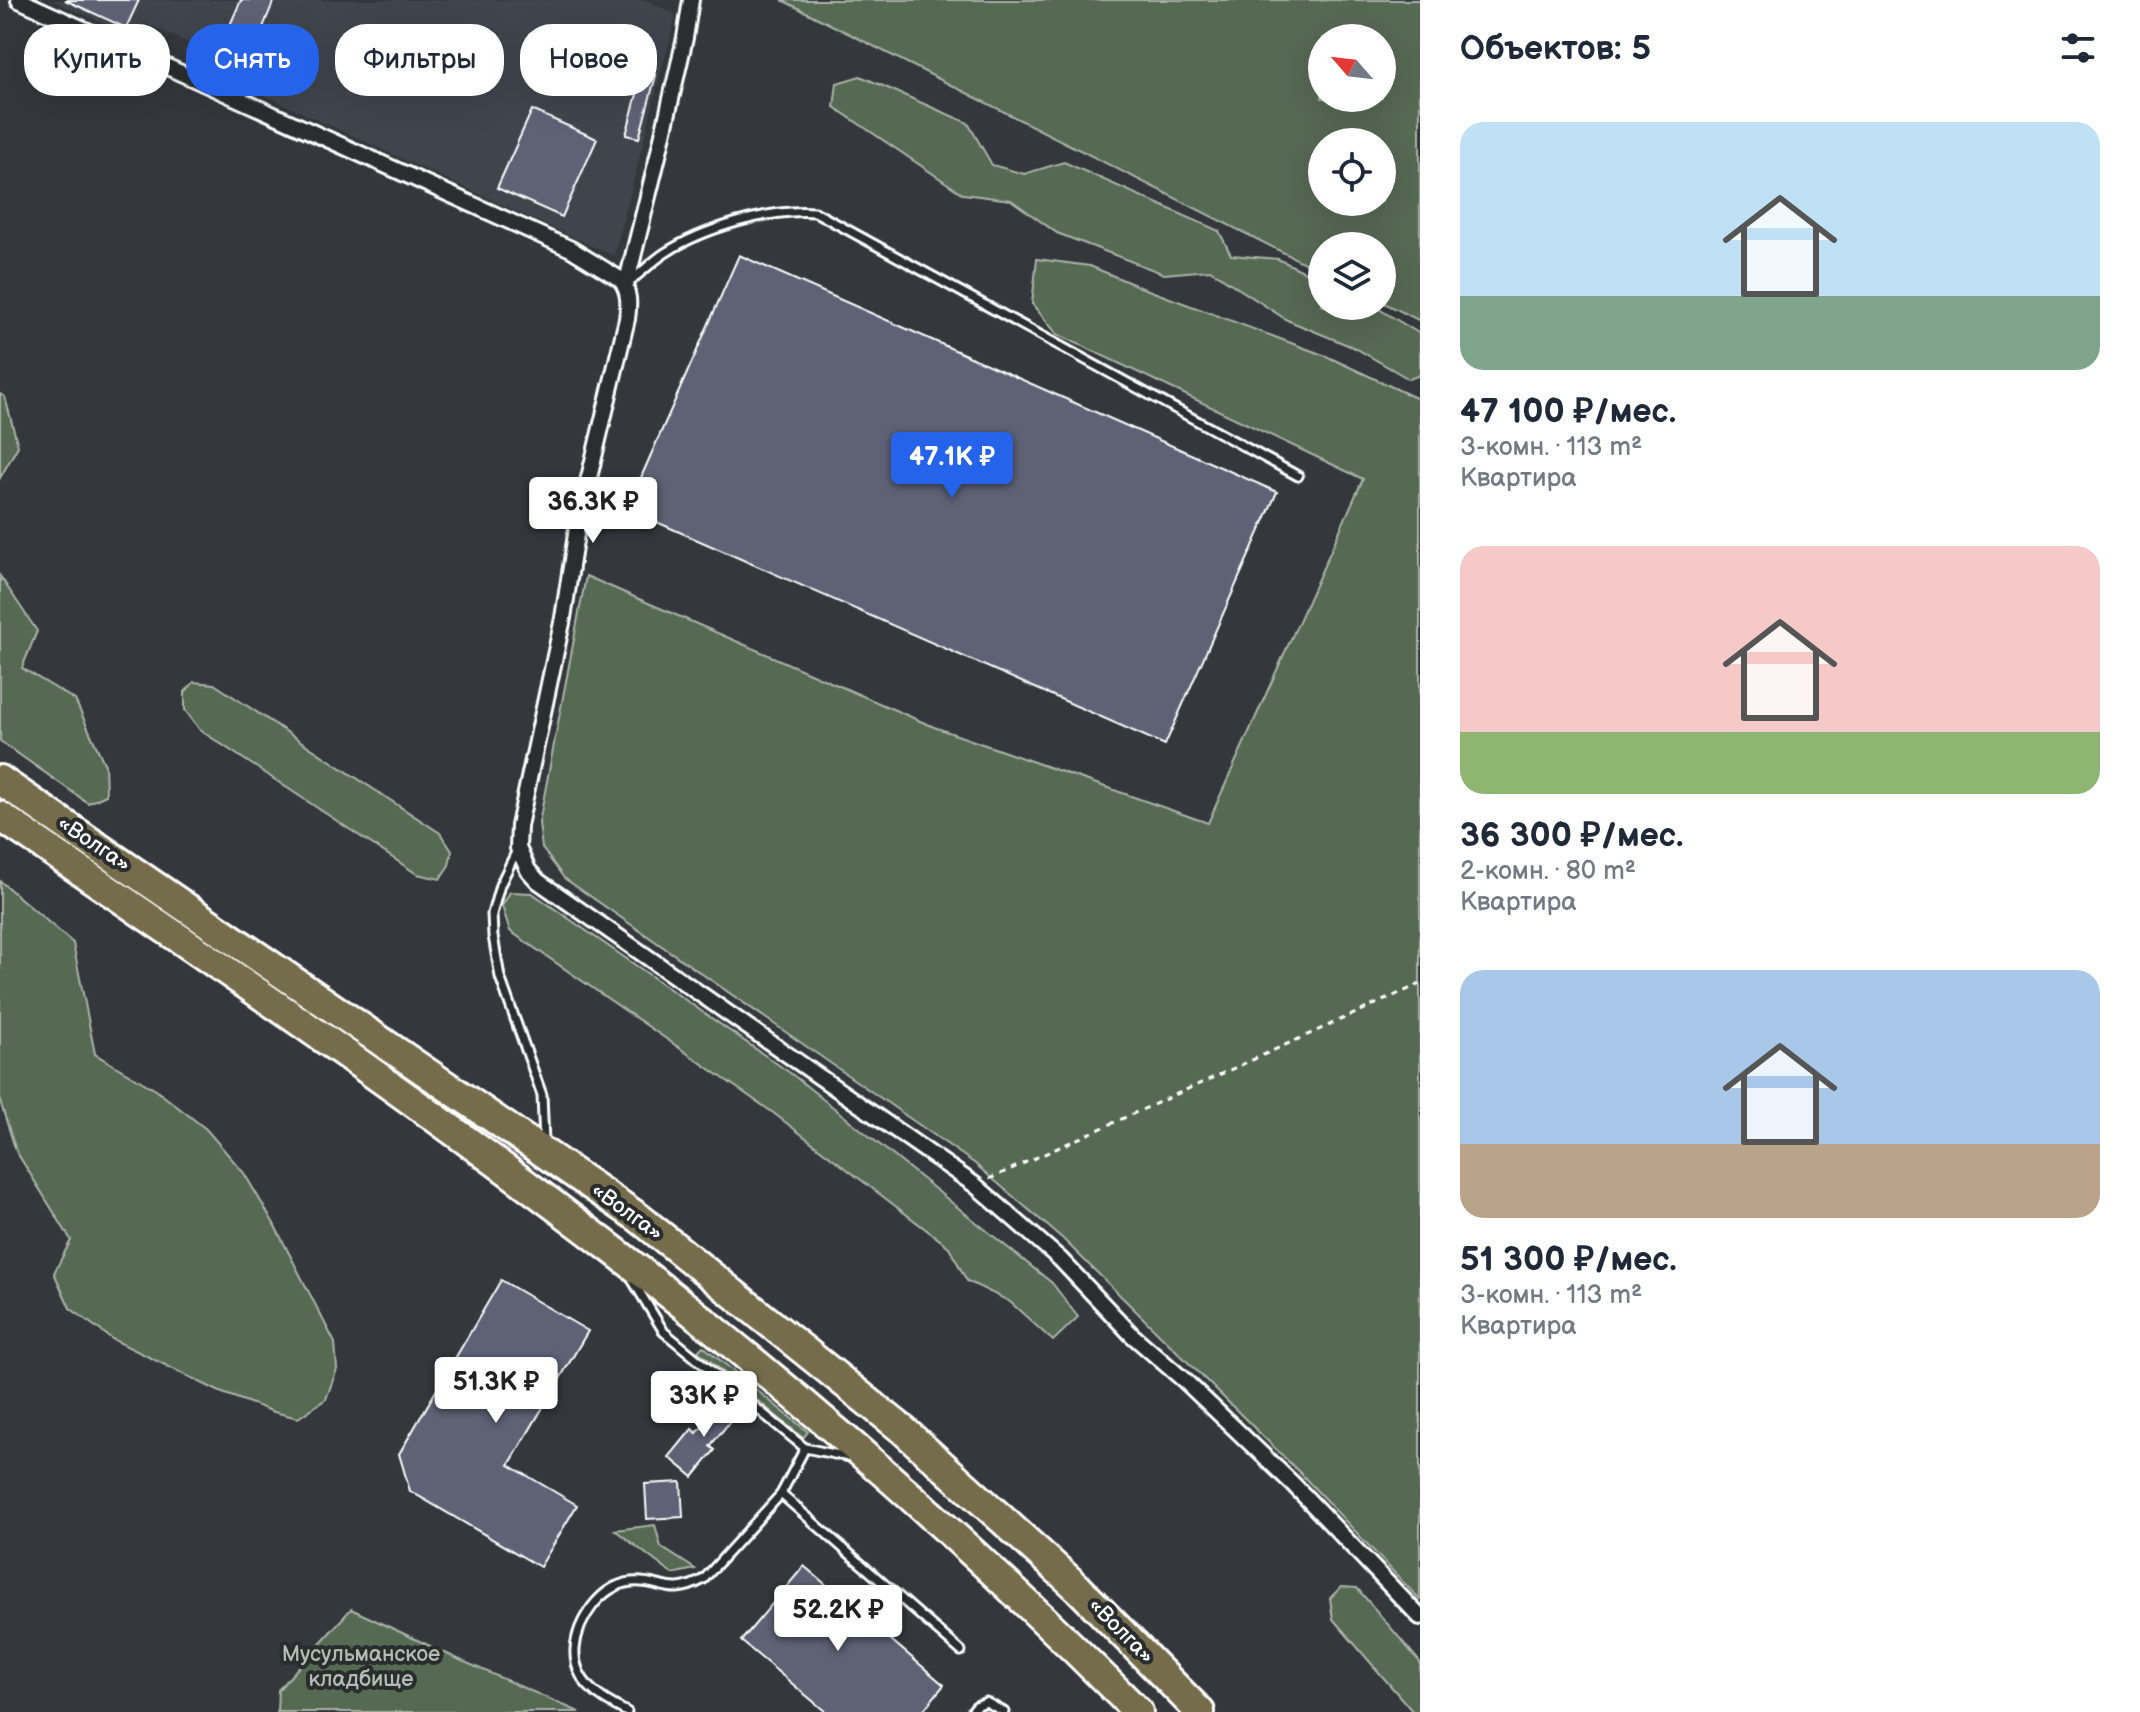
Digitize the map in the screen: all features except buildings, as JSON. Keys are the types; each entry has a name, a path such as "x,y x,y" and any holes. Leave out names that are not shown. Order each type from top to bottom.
{"highway":[{"name":"«Волга»","path":"0,780 639,1218 902,1429 1078,1588 1200,1712"},
{"name":"«Волга»","path":"0,816 308,1027 615,1251 873,1462 1050,1623 1138,1712"}],"street":[{"path":"19,0 571,249 607,269 626,285"},
{"path":"691,0 685,38 626,285 629,302 627,319 577,528 563,618 519,826 518,848 528,870 556,895 727,1010 975,1185 1060,1259 1132,1335 1282,1473 1420,1617"}],"lane":[{"path":"626,285 663,254 709,233 771,215 799,210 815,212 1298,476"},
{"path":"518,848 500,885 492,914 493,936 500,977 542,1095 544,1152"},
{"path":"615,1251 664,1332 805,1448 873,1462"},
{"path":"627,1712 587,1686 574,1664 577,1633 595,1603 614,1587 633,1582 669,1589 688,1588 704,1579 781,1494 805,1448"},
{"path":"781,1494 961,1651"},
{"path":"971,1712 986,1702 1004,1712"}],"path":[{"path":"975,1185 1420,984"}],"shaded area":[{"path":"52,0 646,0 676,15 657,89 657,24 520,24 520,96 655,96 614,256 266,96 319,96 319,24 186,24 186,42 170,35 170,24 104,24"}],"green space":[{"path":"782,0 1420,0 1420,321 1396,309 1396,232 1308,232 1308,265"},
{"path":"860,76 968,123 992,165 1024,174 1064,162 1219,231 1231,255 1278,259 1308,273 1308,320 1396,319 1420,334 1420,375 1409,379 1355,348 1287,320 1210,270 1164,274 1057,233 1011,200 963,194 834,107 837,83"},
{"path":"1037,259 1090,266 1326,356 1420,400 1420,1600 1302,1475 1063,1239 974,1163 564,878 542,848 539,823 586,576 934,727 1208,823 1363,479 1057,334 1032,304"},
{"path":"0,394 5,397 18,446 0,478"},
{"path":"0,576 37,631 22,668 75,700 105,765 106,795 88,803 0,741"},
{"path":"194,682 214,684 440,833 452,851 449,865 440,879 417,874 200,730 185,710 185,692"},
{"path":"0,881 73,943 95,1054 156,1090 206,1129 244,1173 273,1222 335,1343 337,1369 326,1399 298,1418 220,1392 112,1339 70,1308 54,1273 71,1240 16,1151 0,1101"},
{"path":"510,892 532,893 793,1075 1052,1283 1078,1317 1053,1341 1009,1301 967,1281 949,1247 772,1112 510,931 502,906"},
{"path":"703,1346 808,1432 803,1438 698,1351"},
{"path":"655,1525 661,1547 695,1569 672,1574 615,1530"},
{"path":"1341,1587 1357,1588 1420,1662 1420,1712 1413,1712 1333,1619 1330,1598"},
{"name":"Мусульманское кладбище","path":"351,1609 579,1712 277,1712 278,1690"}]}
